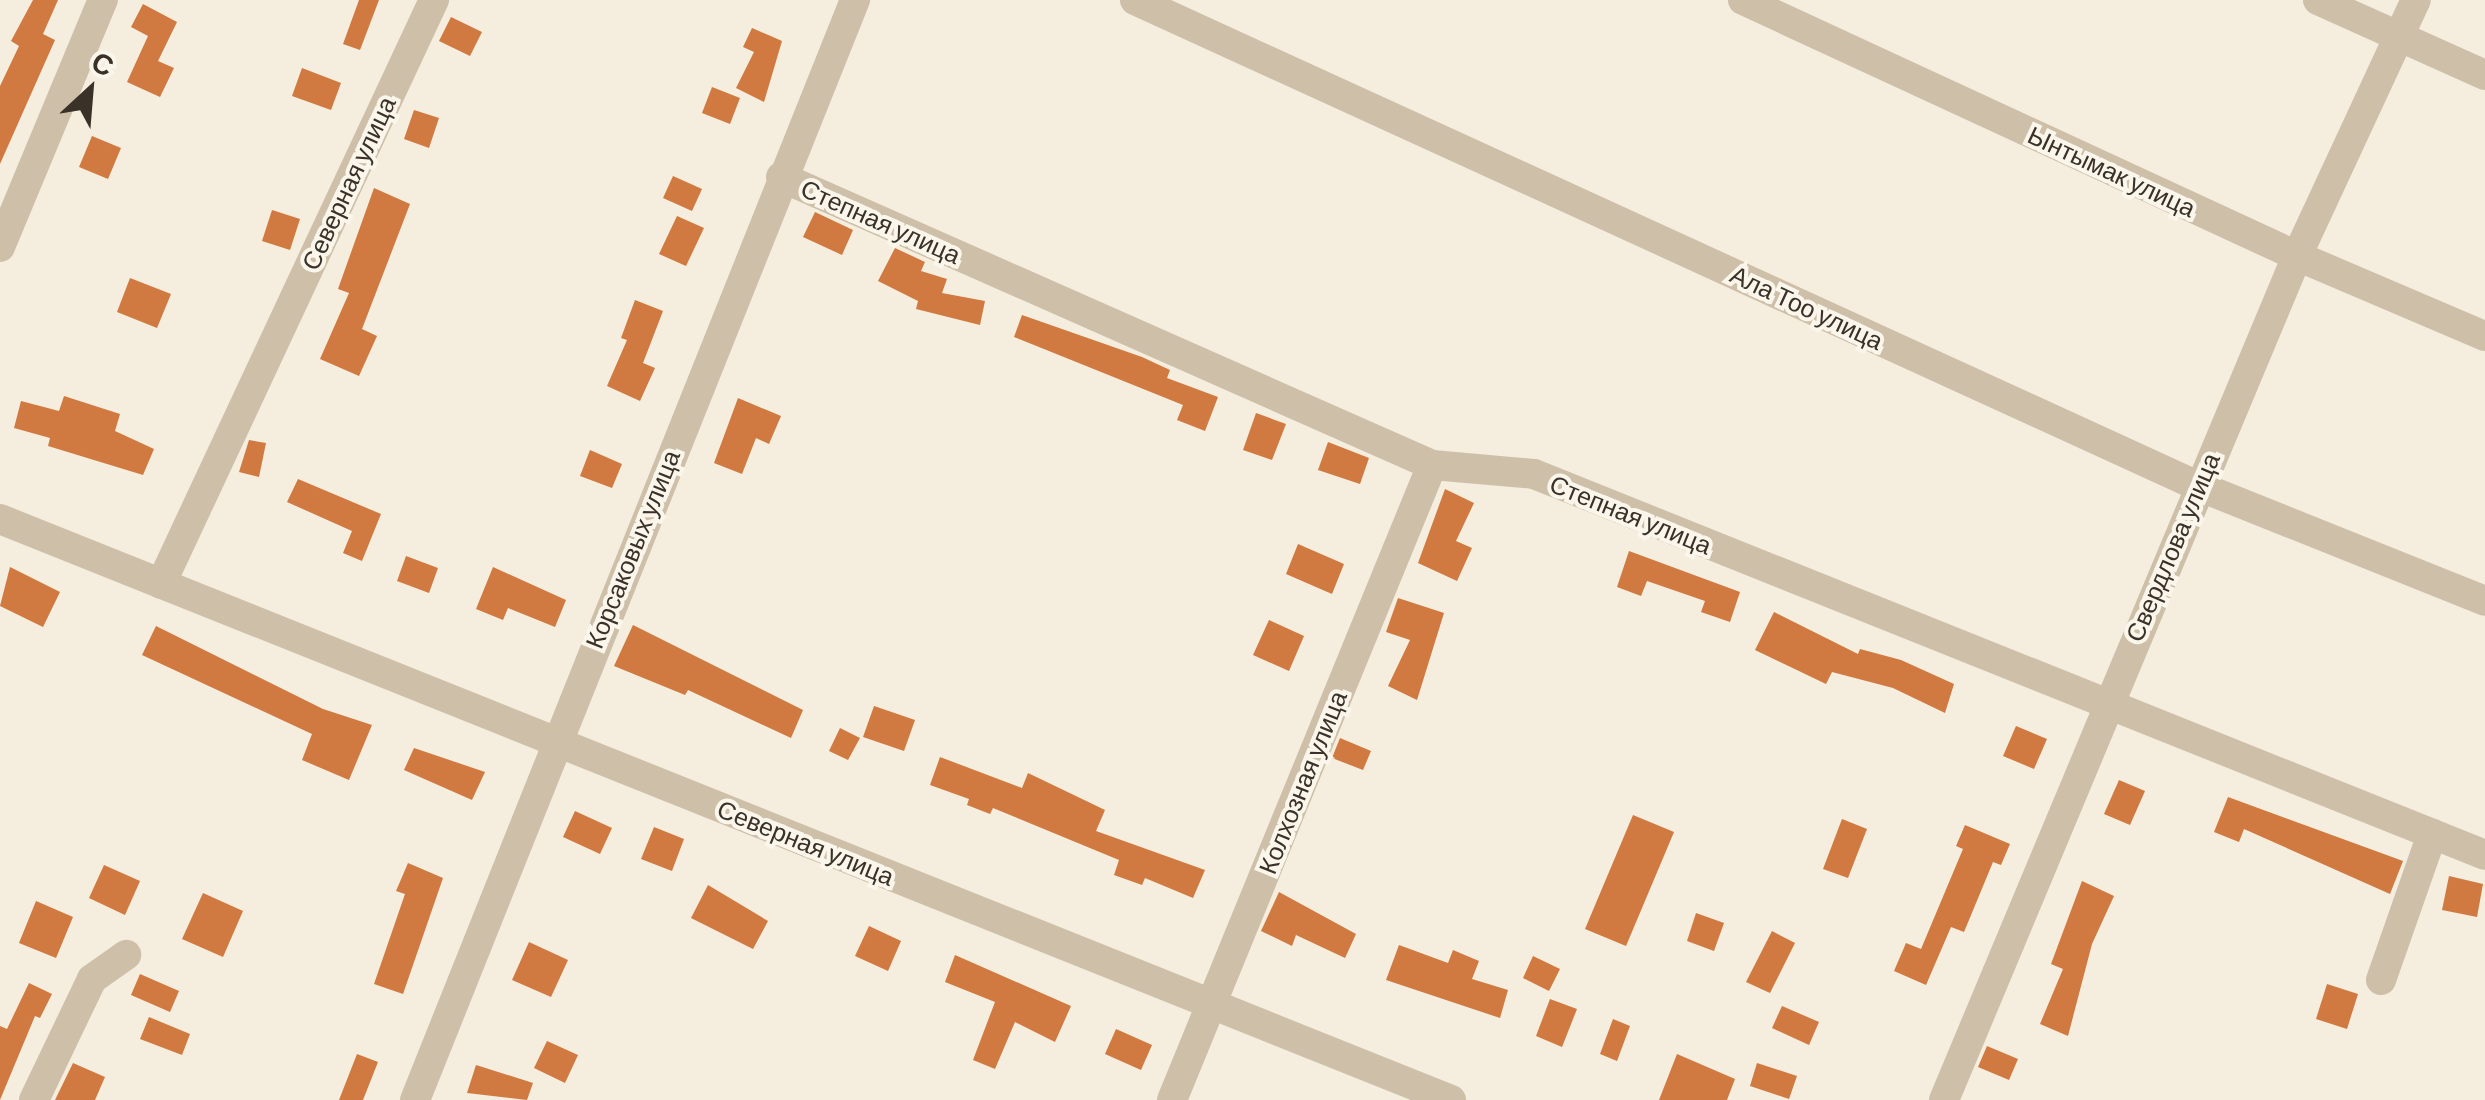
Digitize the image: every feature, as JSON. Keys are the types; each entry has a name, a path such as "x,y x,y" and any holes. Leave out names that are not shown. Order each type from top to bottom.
{"street":[{"path":"0,246 103,0"},
{"name":"Северная улица","path":"162,584 434,0"},
{"name":"Корсаковых улица","path":"415,1100 855,0"},
{"name":"Ала Тоо улица","path":"1135,0 2198,486 2485,602"},
{"name":"Ынтымак улица","path":"1743,0 2296,256 2485,336"},
{"path":"2318,0 2485,75"},
{"name":"Свердлова улица","path":"1944,1100 2104,705 2296,256 2416,0"},
{"name":"Степная улица","path":"781,177 1432,464 1534,474 2485,855"},
{"name":"Колхозная улица","path":"1172,1100 1432,464"},
{"name":"Северная улица","path":"0,519 1451,1100"},
{"path":"2381,980 2432,834"},
{"path":"34,1100 92,979 126,954"}],"building":[{"path":"33,0 58,0 43,34 55,40 0,164 0,86 19,46 11,41"},
{"path":"359,0 379,0 360,50 343,44"},
{"path":"143,4 177,22 158,61 174,68 160,97 127,82 148,36 131,27"},
{"path":"451,17 482,32 470,56 439,41"},
{"path":"752,28 782,41 764,102 736,88 754,52 743,47"},
{"path":"302,68 341,83 331,110 292,96"},
{"path":"712,87 740,98 730,124 702,113"},
{"path":"414,110 439,118 429,148 404,139"},
{"path":"92,136 121,148 108,179 79,167"},
{"path":"673,176 702,189 692,211 663,198"},
{"path":"374,188 410,204 362,329 377,336 359,376 320,359 349,293 338,289"},
{"path":"272,210 300,219 290,250 262,241"},
{"path":"815,212 853,230 842,255 803,237"},
{"path":"677,216 704,228 686,266 659,254"},
{"path":"895,248 925,262 921,271 947,279 942,293 985,301 980,325 916,309 918,301 878,281"},
{"path":"130,278 171,294 157,328 117,312"},
{"path":"635,300 663,311 643,363 655,368 640,401 607,386 627,340 621,338"},
{"path":"1022,315 1142,357 1170,370 1167,378 1218,397 1205,431 1177,420 1183,405 1014,337"},
{"path":"64,396 120,414 115,431 154,449 143,475 48,446 50,438 14,428 21,401 59,411"},
{"path":"738,398 781,416 769,444 756,438 742,474 714,463"},
{"path":"1256,413 1286,424 1272,460 1243,450"},
{"path":"249,440 266,443 259,477 239,472"},
{"path":"1328,442 1369,458 1360,484 1318,470"},
{"path":"590,450 622,464 612,488 580,476"},
{"path":"298,479 381,514 362,561 343,553 352,531 287,502"},
{"path":"1445,489 1474,503 1456,541 1472,548 1457,581 1418,563"},
{"path":"1298,544 1344,564 1332,594 1286,574"},
{"path":"1629,551 1740,592 1730,622 1701,612 1705,601 1647,581 1641,596 1617,587"},
{"path":"406,556 438,568 429,593 397,581"},
{"path":"10,567 60,592 43,627 0,606"},
{"path":"493,567 566,600 555,627 508,608 503,620 476,609"},
{"path":"1398,598 1444,613 1417,700 1388,686 1410,640 1386,632"},
{"path":"1774,612 1858,654 1860,649 1901,660 1954,684 1945,713 1893,688 1832,672 1826,684 1755,650"},
{"path":"1269,620 1304,636 1289,671 1253,655"},
{"path":"633,625 803,710 791,738 688,690 685,695 614,666"},
{"path":"156,626 323,709 372,725 349,780 302,760 312,734 142,655"},
{"path":"874,706 915,720 904,751 863,737"},
{"path":"2016,726 2047,739 2034,769 2003,756"},
{"path":"840,728 860,738 848,760 829,751"},
{"path":"1340,738 1371,751 1363,770 1332,758"},
{"path":"414,748 485,772 472,800 404,770"},
{"path":"940,757 1022,788 1028,773 1105,810 1096,831 1205,870 1193,898 1145,878 1142,885 1114,875 1119,860 993,808 990,814 967,805 969,799 930,785"},
{"path":"2119,780 2145,791 2130,825 2104,814"},
{"path":"2228,797 2403,861 2390,894 2244,829 2239,842 2214,832"},
{"path":"575,811 612,828 600,854 563,837"},
{"path":"1633,815 1674,832 1626,946 1585,929"},
{"path":"1842,819 1867,829 1848,878 1823,869"},
{"path":"1965,825 2010,844 2001,865 1993,862 1964,932 1951,927 1926,985 1894,971 1906,943 1921,949 1963,849 1956,846"},
{"path":"654,827 684,839 672,871 641,859"},
{"path":"408,863 443,878 403,994 374,984 405,894 396,891"},
{"path":"104,865 140,881 125,915 89,898"},
{"path":"2449,876 2483,884 2477,917 2442,910"},
{"path":"2082,881 2114,896 2092,944 2068,1036 2040,1024 2063,969 2051,964"},
{"path":"708,885 768,921 753,949 691,918"},
{"path":"1279,892 1356,934 1345,958 1296,935 1292,946 1261,931"},
{"path":"203,893 243,911 223,957 182,939"},
{"path":"36,901 73,917 56,958 19,943"},
{"path":"1696,913 1724,923 1714,951 1687,941"},
{"path":"869,926 901,941 888,971 855,956"},
{"path":"1772,931 1795,943 1770,993 1746,982"},
{"path":"529,942 568,960 551,997 512,980"},
{"path":"1399,945 1448,963 1453,950 1479,961 1472,979 1508,990 1500,1018 1386,980"},
{"path":"955,955 1071,1006 1055,1042 1015,1022 995,1069 973,1060 995,1002 945,982"},
{"path":"1533,956 1560,969 1549,991 1523,978"},
{"path":"140,974 179,991 170,1012 131,995"},
{"path":"29,983 52,994 40,1018 35,1016 0,1100 0,1026 7,1029"},
{"path":"2327,984 2358,994 2347,1029 2316,1019"},
{"path":"1550,999 1577,1009 1562,1047 1536,1036"},
{"path":"1782,1006 1819,1022 1809,1045 1772,1028"},
{"path":"149,1017 190,1034 182,1055 140,1039"},
{"path":"1613,1019 1630,1026 1617,1061 1600,1054"},
{"path":"1116,1029 1152,1045 1141,1070 1105,1054"},
{"path":"547,1041 578,1055 565,1083 534,1068"},
{"path":"1987,1046 2018,1059 2009,1080 1978,1067"},
{"path":"357,1054 378,1062 363,1100 339,1100"},
{"path":"1677,1054 1735,1079 1727,1100 1659,1100"},
{"path":"73,1063 105,1077 95,1100 55,1100"},
{"path":"1757,1063 1797,1076 1789,1099 1750,1086"},
{"path":"476,1065 533,1083 527,1100 467,1093"}]}
